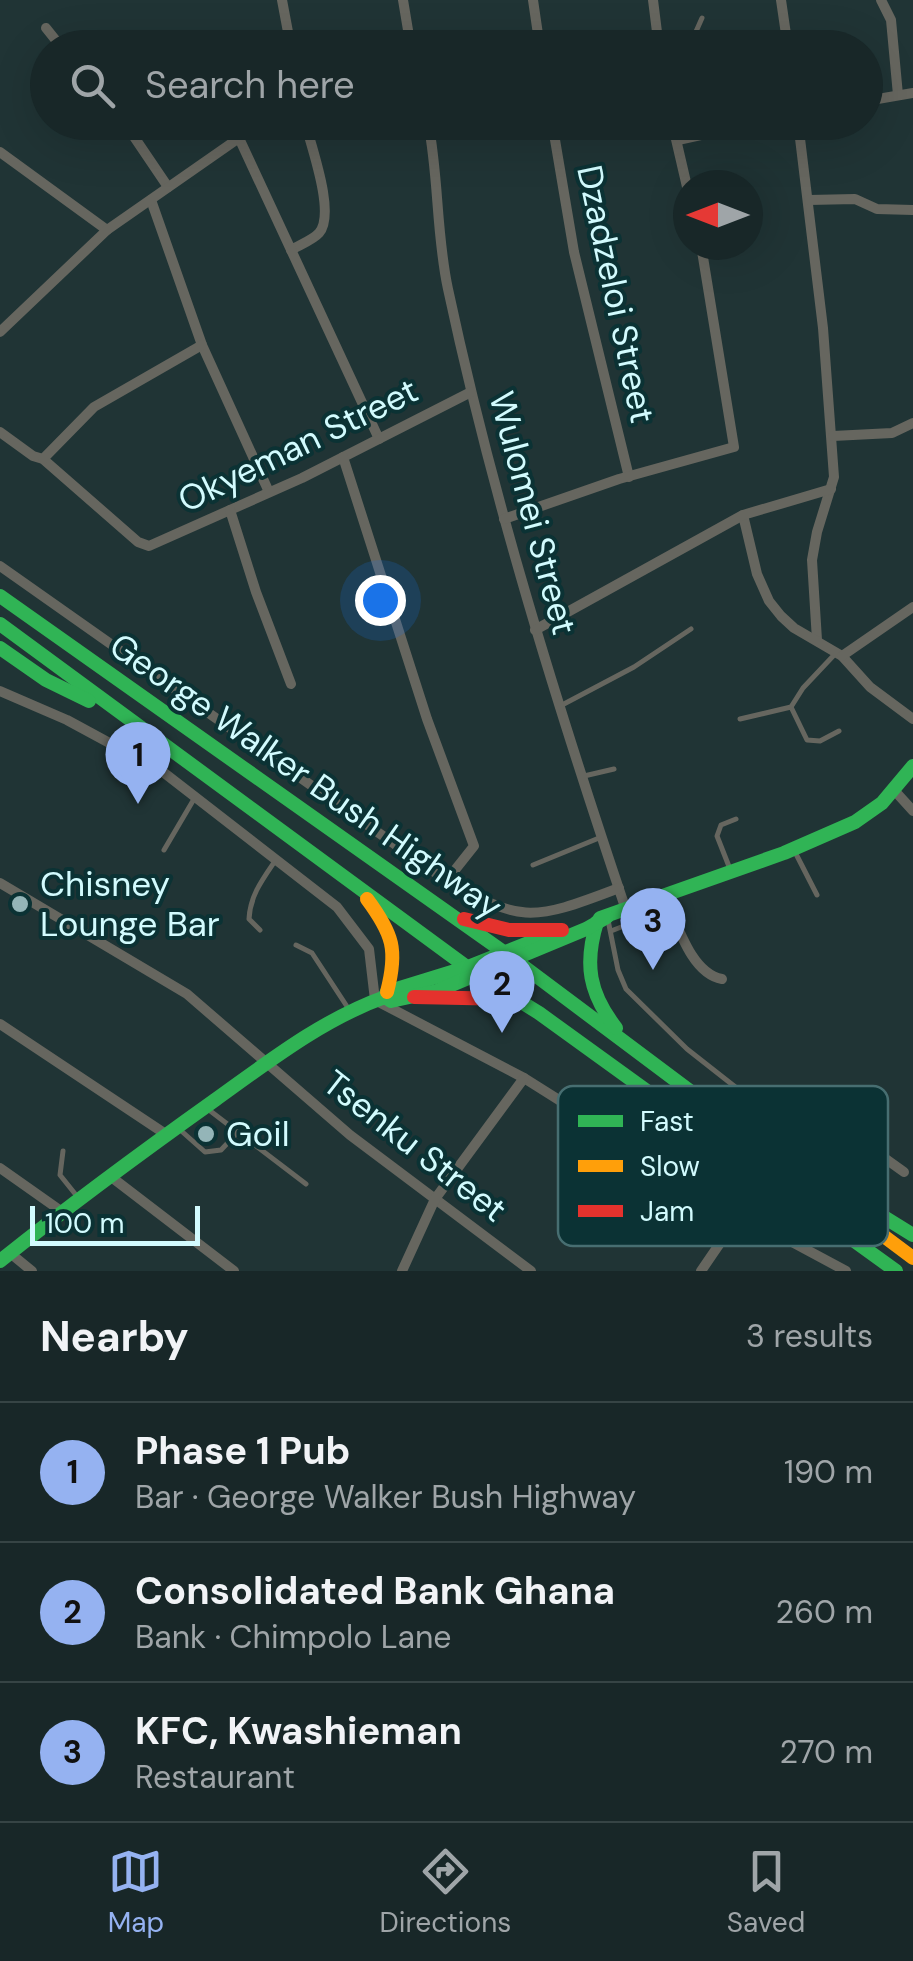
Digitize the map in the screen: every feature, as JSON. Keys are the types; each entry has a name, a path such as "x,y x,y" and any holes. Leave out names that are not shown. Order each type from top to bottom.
{"main road":[{"name":"George Walker Bush Highway","path":"0,596 510,956 683,1086"},
{"name":"George Walker Bush Highway","path":"0,624 123,718 473,971 640,1086"},
{"path":"0,648 46,680 123,718"},
{"path":"414,997 855,822 870,814 913,766"},
{"path":"354,883 392,933 394,966 382,996"},
{"path":"446,914 508,930 562,930"},
{"path":"510,956 583,921 605,923"},
{"path":"605,923 588,949 593,996 636,1051"},
{"path":"5,1257 78,1198 267,1063 349,1011 382,996 473,971"},
{"path":"382,996 390,1000 515,1000"},
{"path":"888,1219 913,1234"},
{"name":"George Walker Bush Highway","path":"888,1239 913,1258"},
{"name":"George Walker Bush Highway","path":"861,1246 896,1271"}],"street":[{"path":"282,0 288,30"},
{"path":"403,0 408,30"},
{"path":"533,0 537,30"},
{"path":"653,0 656,30"},
{"path":"781,0 785,30"},
{"path":"882,0 890,20 898,95"},
{"path":"883,98 913,93"},
{"path":"136,140 168,187"},
{"path":"0,332 107,230 234,140"},
{"path":"242,140 379,438"},
{"path":"291,250 320,233 325,220 326,206 310,140"},
{"name":"Wulomei Street","path":"430,140 446,282 471,392 536,630 626,910"},
{"name":"Dzadzeloi Street","path":"555,140 574,252 629,477"},
{"path":"678,140 684,170"},
{"path":"801,140 833,436 834,477 812,560 818,640"},
{"path":"0,152 107,230"},
{"path":"0,172 12,161"},
{"path":"809,200 855,199 877,208 912,210"},
{"path":"151,200 202,346 269,492"},
{"path":"504,519 734,447 703,260"},
{"path":"0,432 33,456 44,459 94,406 202,346"},
{"name":"Okyeman Street","path":"44,459 138,542 149,546 343,457 471,392"},
{"path":"833,436 892,433 913,423"},
{"path":"0,566 447,880 474,846 427,719 343,457"},
{"path":"536,630 744,515 831,490"},
{"path":"230,510 291,684"},
{"path":"744,515 757,574 769,601 794,628 839,654 870,687 913,719"},
{"path":"839,654 913,607"},
{"path":"0,691 68,720 136,756 195,797 276,858 352,923 369,949 382,996 558,1100"},
{"path":"894,790 913,812"},
{"name":"George Walker Bush Highway","path":"447,880 497,908 542,914 619,888"},
{"name":"Tsenku Street","path":"0,883 187,994 350,1135 531,1271"},
{"path":"658,898 698,964 712,977 722,979"},
{"path":"0,1024 172,1131"},
{"path":"402,1271 435,1199 524,1078"},
{"path":"888,1161 904,1172"},
{"path":"1,1170 62,1211"},
{"path":"110,1176 234,1271"},
{"path":"701,1271 718,1246"},
{"path":"798,1246 839,1269"},
{"path":"5,1257 32,1271"}],"lane":[{"path":"697,30 702,18"},
{"path":"559,706 634,667 691,629"},
{"path":"740,719 791,707 804,688 839,654"},
{"path":"791,707 807,740 820,741 839,732"},
{"path":"581,776 614,770"},
{"path":"164,850 195,797"},
{"path":"732,872 717,836 721,825 736,819"},
{"path":"533,865 601,837"},
{"path":"794,849 817,895"},
{"path":"260,930 248,920 250,908 255,891 276,858"},
{"path":"658,898 657,913 605,923 622,980 648,1013 734,1086"},
{"path":"296,945 312,952 349,1011"},
{"path":"206,1107 306,1184"},
{"path":"172,1131 206,1152 220,1150 238,1132"},
{"path":"63,1150 60,1176 78,1198"}],"traffic: fast":[{"path":"0,596 515,960 683,1086"},
{"path":"0,624 479,976 539,1013 640,1086"},
{"path":"0,648 46,680 89,701"},
{"path":"600,918 784,853 855,822 882,803 913,766"},
{"path":"0,1261 160,1139 318,1029 385,997 391,1001 437,991 607,917"},
{"path":"597,922 591,951 592,978 600,1003 616,1028"},
{"path":"385,996 387,992 468,967 556,932"},
{"path":"888,1220 913,1235"},
{"path":"861,1246 896,1271"}],"traffic: slow":[{"path":"367,899 383,922 391,943 387,992"},
{"path":"888,1239 913,1258"}],"traffic: jam":[{"path":"464,919 509,930 562,930"},
{"path":"414,997 513,999"}],"place":[{"name":"Phase 1 Pub","path":"138,804"},
{"name":"Chisney Lounge Bar","path":"20,904"},
{"name":"KFC, Kwashieman","path":"653,970"},
{"name":"Consolidated Bank Ghana","path":"502,1033"},
{"name":"Goil","path":"206,1134"}]}
